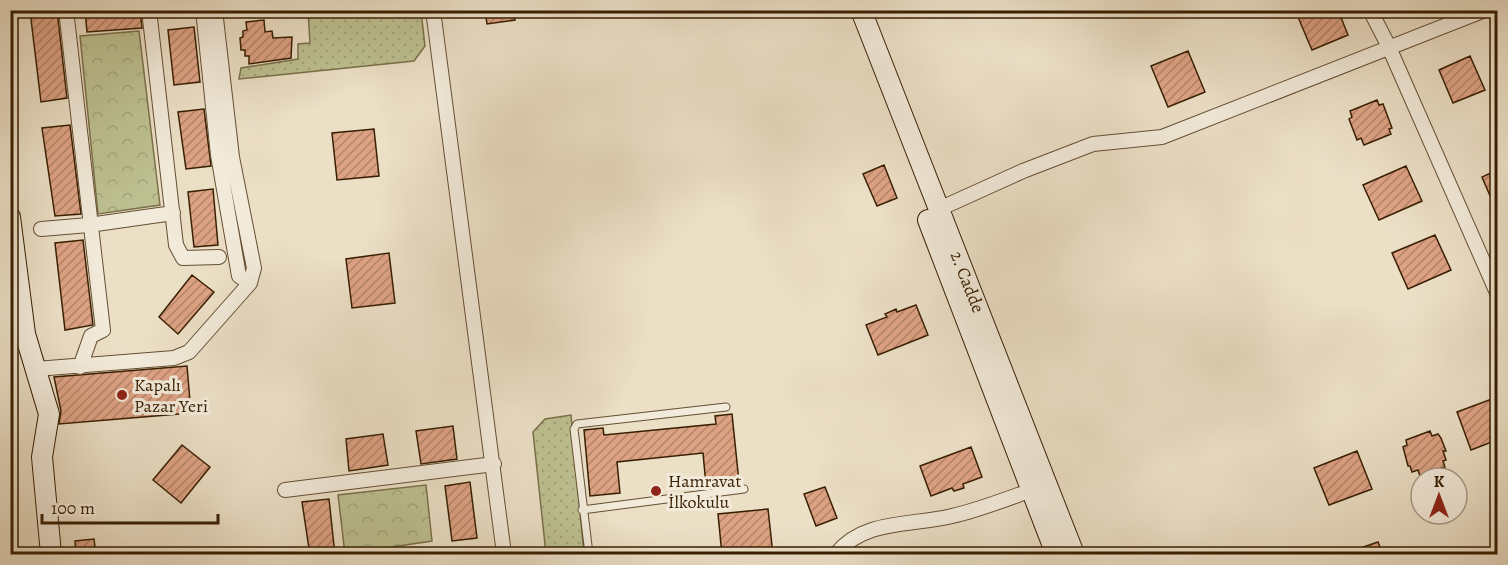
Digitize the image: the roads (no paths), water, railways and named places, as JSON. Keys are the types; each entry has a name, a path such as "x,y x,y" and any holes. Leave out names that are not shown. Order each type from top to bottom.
{"main road":[{"name":"2. Cadde","path":"847,10 1056,555"},
{"name":"2. Cadde","path":"861,10 1074,555"},
{"path":"10,217 25,334 49,414 42,457 51,555"}],"street":[{"path":"66,10 89,225 103,330 91,336 80,367"},
{"path":"149,10 176,245 183,258 219,257"},
{"path":"203,10 218,155 239,276 250,283"},
{"path":"36,369 174,358 189,352 250,283 254,268 232,157 215,10"},
{"path":"433,10 494,464 504,555"},
{"path":"1370,10 1494,276 1497,295"},
{"path":"939,209 1023,171 1093,144 1162,137 1485,10"},
{"path":"41,229 89,225 172,213"},
{"path":"285,490 494,464"},
{"path":"836,555 849,542 876,528 955,516 1032,490"}],"lane":[{"path":"589,555 574,429 577,424 726,407"},
{"path":"582,510 744,489"}],"place":[{"name":"Kapalı Pazar Yeri","path":"122,395"},
{"name":"Hamravat İlkokulu","path":"656,491"}]}
